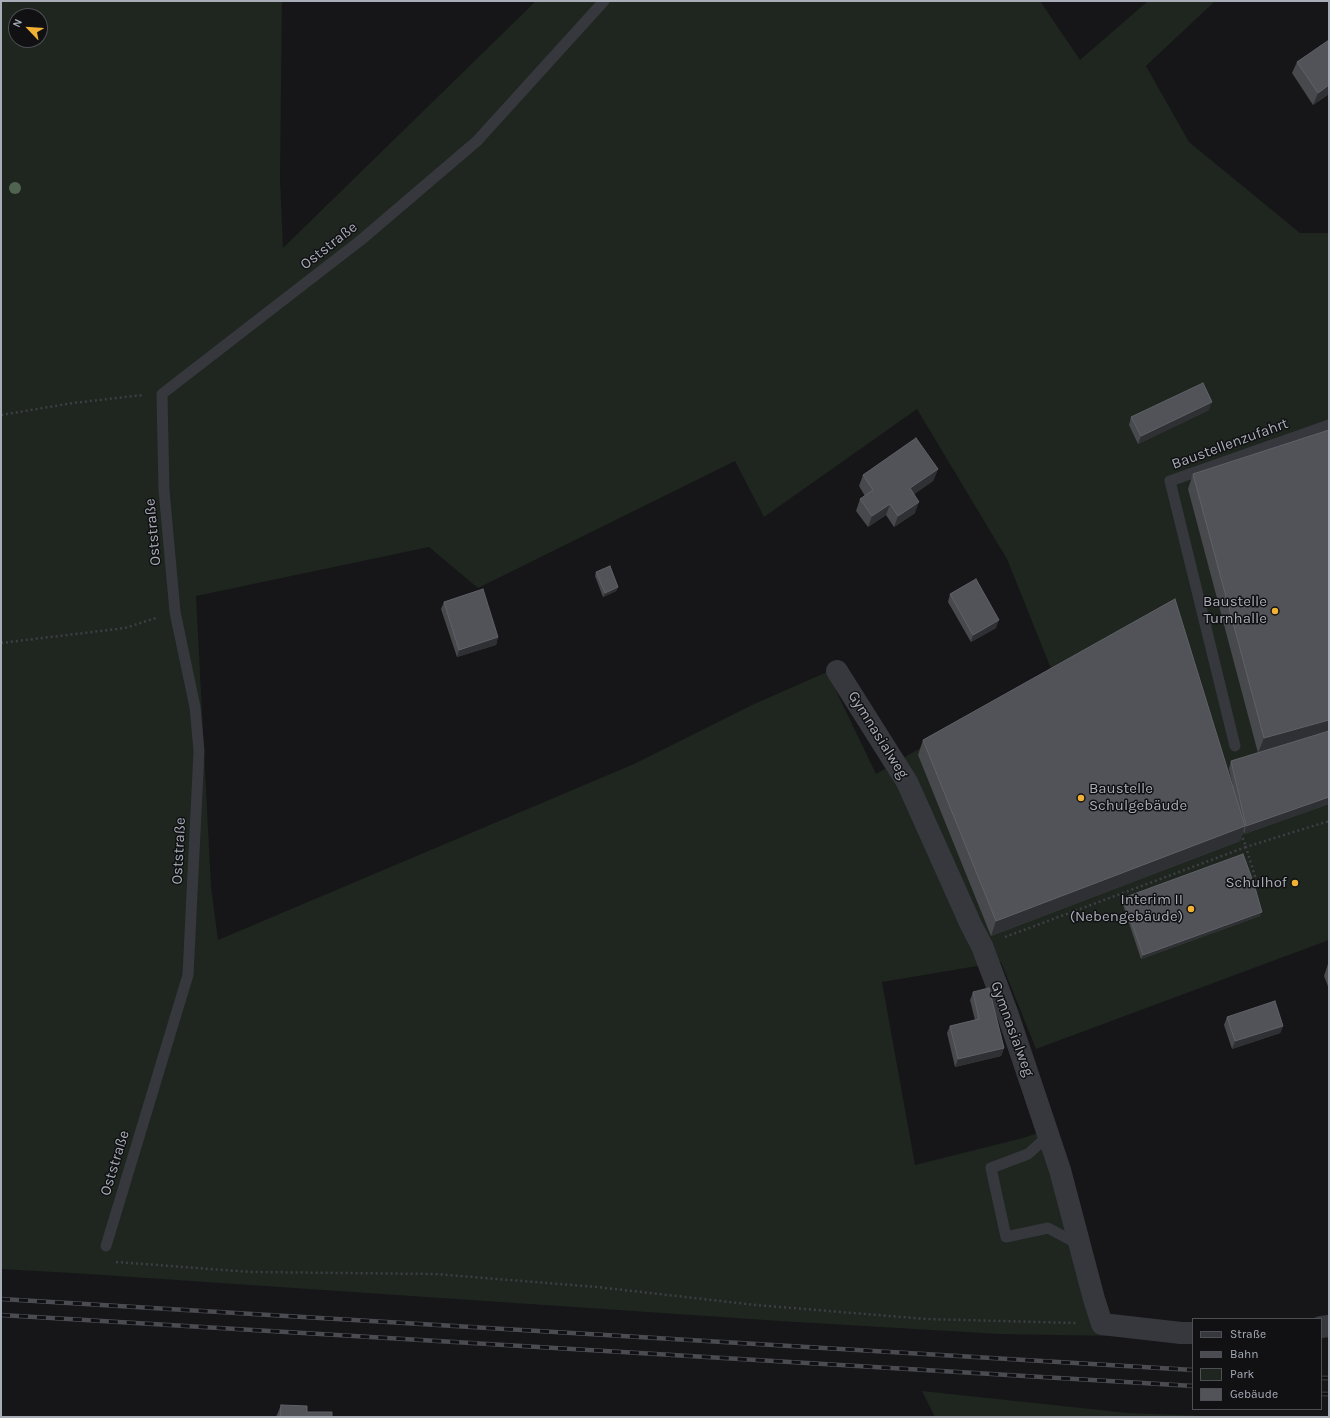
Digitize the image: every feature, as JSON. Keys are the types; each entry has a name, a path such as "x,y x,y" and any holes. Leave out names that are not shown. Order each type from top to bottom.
{"street":[{"name":"Gymnasialweg","path":"837,671 907,782 971,925 982,946 1008,1015 1049,1135 1102,1324"},
{"path":"1102,1324 1192,1333"}],"lane":[{"name":"Oststraße","path":"106,1246 188,975 199,751 195,707 176,612 164,490 162,394 361,240 477,141 604,1"},
{"name":"Baustellenzufahrt","path":"1234,746 1170,481 1329,425"},
{"path":"1049,1135 1028,1154 991,1168 1006,1237 1048,1228 1080,1246"}],"path":[{"path":"1,415 73,403 149,394 162,394"},
{"path":"1,643 125,628 176,612"},
{"path":"982,946 1246,846 1329,821"},
{"path":"1241,832 1258,886 1252,888"},
{"path":"106,1246 116,1263 251,1272 435,1274 597,1287 756,1305 926,1319 1102,1324"}],"green space":[{"path":"1,1 282,1 280,179 283,248 536,1 1040,1 1080,60 1148,1 1215,1 1146,66 1189,142 1300,233 1329,233 1329,940 1036,1049 1001,962 882,982 915,1165 1023,1138 1055,1127 1116,1336 999,1334 780,1321 1,1269","holes":["917,409 1007,559 1052,671 876,774 827,672 752,705 634,764 218,940 211,887 196,596 429,547 478,588 735,461 764,517"]},
{"path":"922,1391 1128,1413 1229,1417 935,1417"}],"building":[{"path":"1329,40 1329,85 1318,93 1297,62"},
{"path":"1203,383 1212,402 1141,436 1131,417"},
{"name":"Baustelle Turnhalle","path":"1329,430 1329,720 1264,738 1193,474"},
{"path":"916,438 938,469 910,488 919,502 898,516 890,504 872,516 860,499 873,490 863,475"},
{"path":"610,566 618,587 605,593 596,572"},
{"path":"976,579 999,620 973,635 950,594"},
{"path":"483,589 498,637 459,650 444,602"},
{"name":"Baustelle Schulgebäude","path":"1175,599 1245,826 996,921 923,740"},
{"path":"1329,731 1329,797 1246,826 1231,761"},
{"name":"Interim II (Nebengebäude)","path":"1243,854 1262,912 1143,955 1123,898"},
{"path":"989,988 1004,1048 958,1059 950,1026 979,1019 973,992"},
{"path":"1275,1001 1283,1026 1235,1041 1227,1017"},
{"path":"281,1405 307,1406 307,1412 332,1412 332,1417 280,1417"}],"railway":[{"path":"1,1299 1192,1370"},
{"path":"1,1315 1192,1386"},
{"path":"1322,1378 1329,1378"},
{"path":"1322,1394 1329,1394"}],"place":[{"name":"Baustelle Turnhalle","path":"1275,611"},
{"name":"Baustelle Schulgebäude","path":"1081,798"},
{"name":"Schulhof","path":"1295,883"},
{"name":"Interim II (Nebengebäude)","path":"1191,909"}]}
